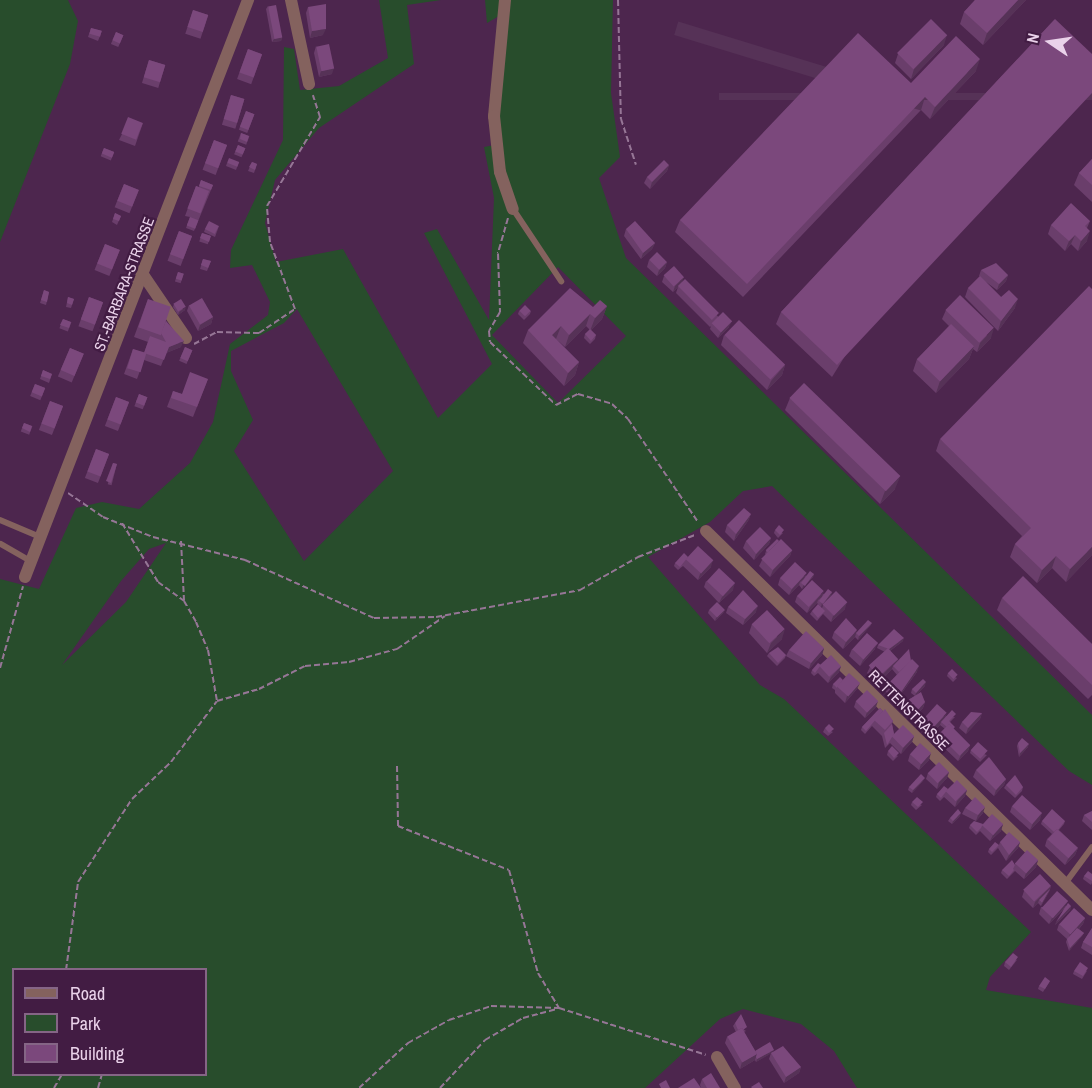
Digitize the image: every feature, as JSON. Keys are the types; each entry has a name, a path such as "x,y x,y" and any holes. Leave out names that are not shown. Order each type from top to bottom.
{"street":[{"name":"ST.-BARBARA-STRASSE","path":"25,577 144,276 248,0"},
{"path":"291,0 309,84"},
{"path":"505,0 494,116 500,172 513,209"},
{"path":"144,276 186,338"},
{"name":"RETTENSTRASSE","path":"706,531 1092,910"},
{"path":"717,1057 735,1088"}],"lane":[{"path":"513,209 561,281"},
{"path":"0,519 40,537"},
{"path":"1,544 30,561"},
{"path":"1064,885 1092,847"}],"path":[{"path":"618,0 621,119 636,165"},
{"path":"186,338 195,344 217,332 260,333 295,309 266,220 273,189 320,117 309,84"},
{"path":"61,488 121,522 245,560 356,614 394,618 448,614 580,590 638,557 706,531 628,419 612,404 578,394 556,405 490,342 489,331 500,312 501,234 513,209"},
{"path":"121,522 158,582 184,601"},
{"path":"181,541 184,601 208,650 217,701"},
{"path":"0,668 25,577"},
{"path":"66,968 78,882 132,799 171,762 217,701 259,689 305,666 349,663 397,649 448,614"},
{"path":"397,766 399,826 509,870 538,973 559,1008"},
{"path":"360,1088 408,1043 449,1020 491,1006 559,1008 717,1057"},
{"path":"440,1088 485,1040 523,1018 559,1008"}],"green space":[{"path":"0,0 68,0 78,21 70,64 0,242"},
{"path":"379,0 441,0 407,5 414,64 319,128 275,180 265,223 276,262 343,249 438,418 492,364 424,233 437,229 489,320 494,198 484,147 500,144 499,16 487,23 485,0 613,0 611,93 620,157 599,178 626,258 1092,715 1092,785 1069,771 772,486 743,491 710,522 648,557 760,685 784,699 1031,932 990,977 986,990 1092,1008 1092,1088 857,1088 834,1051 801,1024 743,1009 720,1019 645,1088 0,1088 0,579 39,589 76,508 102,502 139,509 190,463 213,422 230,344 268,315 270,302 252,265 230,268 231,250 283,140 284,47 294,49 300,90 339,86 388,58","holes":["558,267 626,336 558,403 492,335","297,309 393,471 304,561 234,451 253,420 231,371 231,351 284,323","166,543 126,602 62,665 121,581 149,549"]}],"building":[{"path":"975,0 1018,0 987,33 964,12"},
{"path":"326,4 326,29 312,31 308,7"},
{"path":"276,5 282,37 274,39 268,7"},
{"path":"193,10 208,15 203,32 187,27"},
{"path":"931,19 947,35 913,69 897,53"},
{"path":"1055,19 1092,54 1092,93 837,365 781,312"},
{"path":"91,28 102,31 100,37 89,34"},
{"path":"116,32 123,35 120,43 112,40"},
{"path":"858,33 911,83 956,36 980,59 935,107 925,97 747,284 680,220"},
{"path":"329,44 334,68 321,71 316,47"},
{"path":"248,49 262,54 254,78 239,72"},
{"path":"149,60 165,65 160,82 144,77"},
{"path":"231,95 244,99 237,123 224,119"},
{"path":"246,111 254,114 248,130 240,127"},
{"path":"128,117 143,123 136,140 121,134"},
{"path":"241,133 249,136 247,142 240,139"},
{"path":"214,140 227,145 218,168 205,163"},
{"path":"238,145 245,148 243,155 235,151"},
{"path":"104,148 114,152 112,158 102,154"},
{"path":"229,158 239,162 237,167 227,163"},
{"path":"1092,159 1092,185 1079,173"},
{"path":"664,160 669,165 652,182 647,177"},
{"path":"252,162 257,164 255,170 249,167"},
{"path":"201,180 213,185 211,190 199,186"},
{"path":"124,184 139,190 132,207 117,201"},
{"path":"196,186 209,191 200,213 187,208"},
{"path":"1071,203 1090,221 1085,226 1090,231 1081,241 1075,235 1069,241 1051,225"},
{"path":"115,213 121,216 119,221 113,219"},
{"path":"190,217 198,220 195,229 187,225"},
{"path":"209,221 219,226 215,234 205,229"},
{"path":"635,221 655,243 643,253 626,229"},
{"path":"179,231 192,236 183,259 170,254"},
{"path":"202,233 211,236 209,242 200,238"},
{"path":"105,244 120,250 112,269 97,263"},
{"path":"657,252 667,262 659,270 649,260"},
{"path":"203,259 211,261 208,268 201,265"},
{"path":"996,263 1008,275 999,284 981,270"},
{"path":"674,266 684,277 674,287 664,275"},
{"path":"178,272 184,274 182,281 176,279"},
{"path":"980,276 1001,297 1009,290 1018,299 1001,321 968,288"},
{"path":"685,279 719,313 712,320 678,286"},
{"path":"1089,286 1092,289 1092,547 1070,569 1056,556 1042,570 1015,544 1031,528 940,439"},
{"path":"570,288 593,307 600,300 607,306 595,318 590,314 569,335 561,326 552,335 579,362 568,373 528,330"},
{"path":"44,290 49,292 47,302 41,300"},
{"path":"960,295 994,328 979,343 945,310"},
{"path":"68,297 74,299 72,305 67,303"},
{"path":"89,297 103,302 95,325 81,320"},
{"path":"202,298 213,317 200,325 189,306"},
{"path":"148,299 171,307 161,335 138,327"},
{"path":"181,299 186,307 178,311 173,304"},
{"path":"525,305 531,311 525,316 519,311"},
{"path":"723,312 732,321 721,333 712,323"},
{"path":"63,319 71,322 69,328 60,325"},
{"path":"739,320 785,364 770,380 724,335"},
{"path":"166,321 184,341 169,347 164,360 144,353 150,336 166,342 161,333"},
{"path":"951,324 974,346 940,381 917,359"},
{"path":"590,329 596,335 591,341 585,334"},
{"path":"185,347 192,350 188,361 180,358"},
{"path":"70,348 84,354 74,376 61,370"},
{"path":"133,349 146,353 141,372 127,368"},
{"path":"43,370 52,374 50,379 41,376"},
{"path":"190,372 208,379 197,407 171,398 173,391 182,394"},
{"path":"804,383 900,476 886,491 789,398"},
{"path":"35,384 45,388 42,396 32,392"},
{"path":"139,394 147,397 144,406 136,402"},
{"path":"116,397 129,402 120,424 107,419"},
{"path":"50,401 63,406 54,428 41,423"},
{"path":"24,423 32,426 30,432 22,428"},
{"path":"96,449 109,454 100,476 87,471"},
{"path":"113,463 117,464 111,483 106,481"},
{"path":"744,508 751,514 736,534 727,525"},
{"path":"779,525 784,530 780,535 775,530"},
{"path":"760,527 771,538 756,554 746,541"},
{"path":"777,539 779,541 768,552 766,550"},
{"path":"781,539 792,550 773,570 761,559"},
{"path":"698,546 713,560 701,573 686,559"},
{"path":"684,553 688,557 680,567 675,563"},
{"path":"795,562 807,573 792,589 780,578"},
{"path":"719,568 735,583 723,596 707,581"},
{"path":"810,571 814,574 805,586 801,583"},
{"path":"1023,576 1092,644 1092,685 1002,598"},
{"path":"812,580 824,591 809,607 797,596"},
{"path":"828,589 832,592 823,604 819,601"},
{"path":"743,590 758,606 745,619 728,607"},
{"path":"836,591 847,602 834,616 823,604"},
{"path":"717,602 725,610 717,618 709,610"},
{"path":"818,604 825,611 818,618 812,611"},
{"path":"767,610 785,629 769,643 752,624"},
{"path":"846,618 857,630 846,642 834,632"},
{"path":"868,620 872,623 859,636 856,633"},
{"path":"894,629 904,638 889,649 878,645"},
{"path":"806,631 824,648 811,663 789,650"},
{"path":"867,633 878,643 863,659 852,649"},
{"path":"778,647 786,655 778,663 769,653"},
{"path":"888,648 898,659 879,677 869,665"},
{"path":"909,649 911,661 899,672 893,666"},
{"path":"831,655 841,666 829,677 819,666"},
{"path":"912,659 919,666 899,695 888,684"},
{"path":"818,663 821,665 815,673 812,670"},
{"path":"952,669 958,675 953,679 948,673"},
{"path":"849,673 860,683 848,696 837,686"},
{"path":"840,677 843,680 837,688 833,684"},
{"path":"923,679 926,682 916,693 912,689"},
{"path":"867,690 878,701 867,713 856,701"},
{"path":"921,692 925,702 915,713 905,702"},
{"path":"937,704 947,713 934,727 924,718"},
{"path":"880,708 883,711 866,731 862,727"},
{"path":"885,709 893,721 885,730 874,720"},
{"path":"952,710 956,714 949,721 955,727 953,729 949,724 947,727 941,722"},
{"path":"971,712 982,713 968,728 962,722"},
{"path":"829,724 834,729 829,733 825,728"},
{"path":"892,724 894,734 887,745 884,733"},
{"path":"949,724 970,745 960,756 938,735"},
{"path":"903,725 914,736 903,748 892,736"},
{"path":"1022,738 1029,744 1020,753 1018,743"},
{"path":"978,742 988,751 980,759 971,750"},
{"path":"920,743 931,753 921,764 910,754"},
{"path":"892,746 899,753 894,758 888,751"},
{"path":"989,757 1006,779 996,790 976,770"},
{"path":"939,762 949,772 938,783 928,773"},
{"path":"921,774 925,778 913,790 909,787"},
{"path":"1015,775 1023,787 1016,795 1006,785"},
{"path":"957,780 967,790 956,801 946,791"},
{"path":"944,786 948,789 941,798 937,794"},
{"path":"1022,795 1042,813 1032,824 1012,806"},
{"path":"917,797 923,802 918,807 912,802"},
{"path":"975,797 985,807 978,815 965,808"},
{"path":"958,809 961,813 953,821 950,818"},
{"path":"1052,809 1065,821 1054,832 1042,821"},
{"path":"1092,811 1092,822 1084,815"},
{"path":"992,814 1003,824 993,835 982,825"},
{"path":"974,821 983,824 977,832 970,825"},
{"path":"1057,829 1078,848 1068,858 1048,839"},
{"path":"1009,832 1020,842 1009,855 1000,842"},
{"path":"995,842 999,845 992,852 989,849"},
{"path":"1027,850 1038,860 1026,873 1015,863"},
{"path":"1012,860 1015,865 1009,876 1002,870"},
{"path":"1088,871 1092,874 1092,881 1084,876"},
{"path":"1040,874 1051,886 1034,901 1023,890"},
{"path":"1050,889 1042,903 1039,900"},
{"path":"1057,891 1068,901 1053,918 1042,908"},
{"path":"1068,903 1071,906 1056,922"},
{"path":"1074,908 1085,918 1070,934 1059,924"},
{"path":"1077,928 1084,933 1070,948 1067,939"},
{"path":"1092,928 1092,947 1083,942"},
{"path":"1013,953 1018,957 1011,967 1005,962"},
{"path":"1080,962 1088,968 1083,976 1074,971"},
{"path":"1045,977 1050,981 1045,989 1039,986"},
{"path":"741,1014 747,1027 738,1030 735,1023"},
{"path":"742,1028 757,1054 742,1062 727,1036"},
{"path":"770,1042 774,1050 757,1059 755,1051"},
{"path":"783,1046 801,1067 786,1077 771,1053"},
{"path":"711,1073 720,1088 707,1088 702,1079"},
{"path":"694,1078 701,1088 678,1088"},
{"path":"666,1080 670,1088 661,1088 659,1084"},
{"path":"759,1082 763,1088 751,1087"}]}
